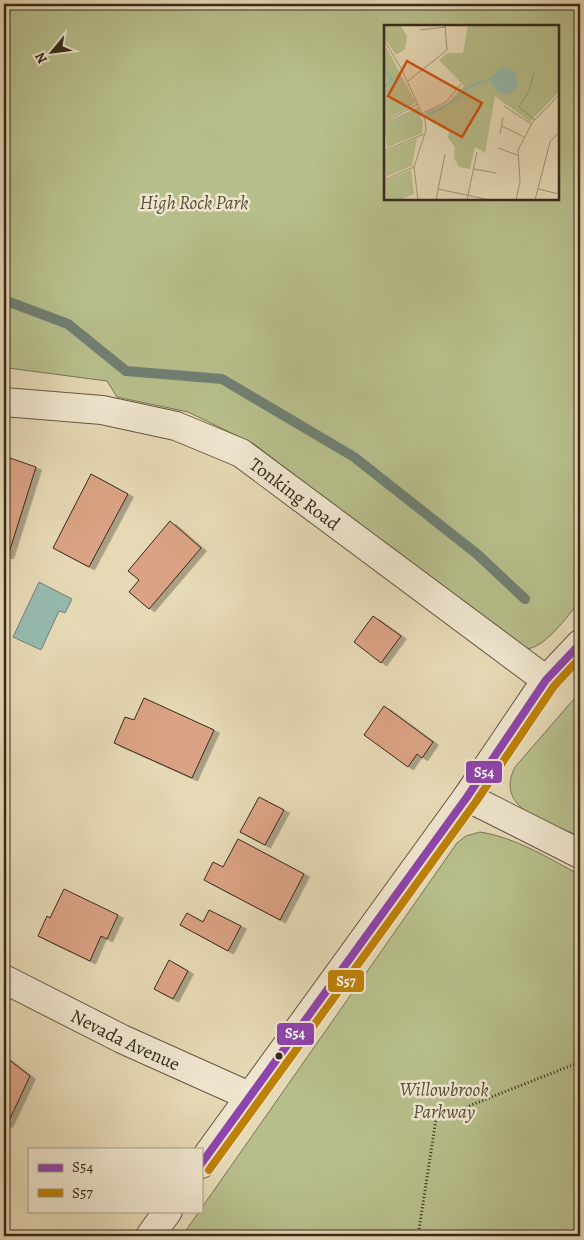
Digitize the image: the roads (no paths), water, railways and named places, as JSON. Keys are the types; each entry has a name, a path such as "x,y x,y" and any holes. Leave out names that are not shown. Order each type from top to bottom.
{"street":[{"name":"Tonking Road","path":"4,402 102,410 176,426 241,453 546,680"},
{"path":"202,1163 467,797 546,680 580,644"},
{"path":"467,797 580,854"},
{"name":"Nevada Avenue","path":"4,980 122,1039 249,1096"},
{"path":"150,1236 167,1212"}],"water":[{"path":"39,582 72,599 65,613 59,611 41,650 13,637"}],"waterway":[{"path":"4,300 68,324 126,371 222,379 354,457 477,554 525,599"}],"park label":[{"name":"High Rock Park","path":"194,202"},
{"name":"Willowbrook Parkway","path":"444,1100"}]}
